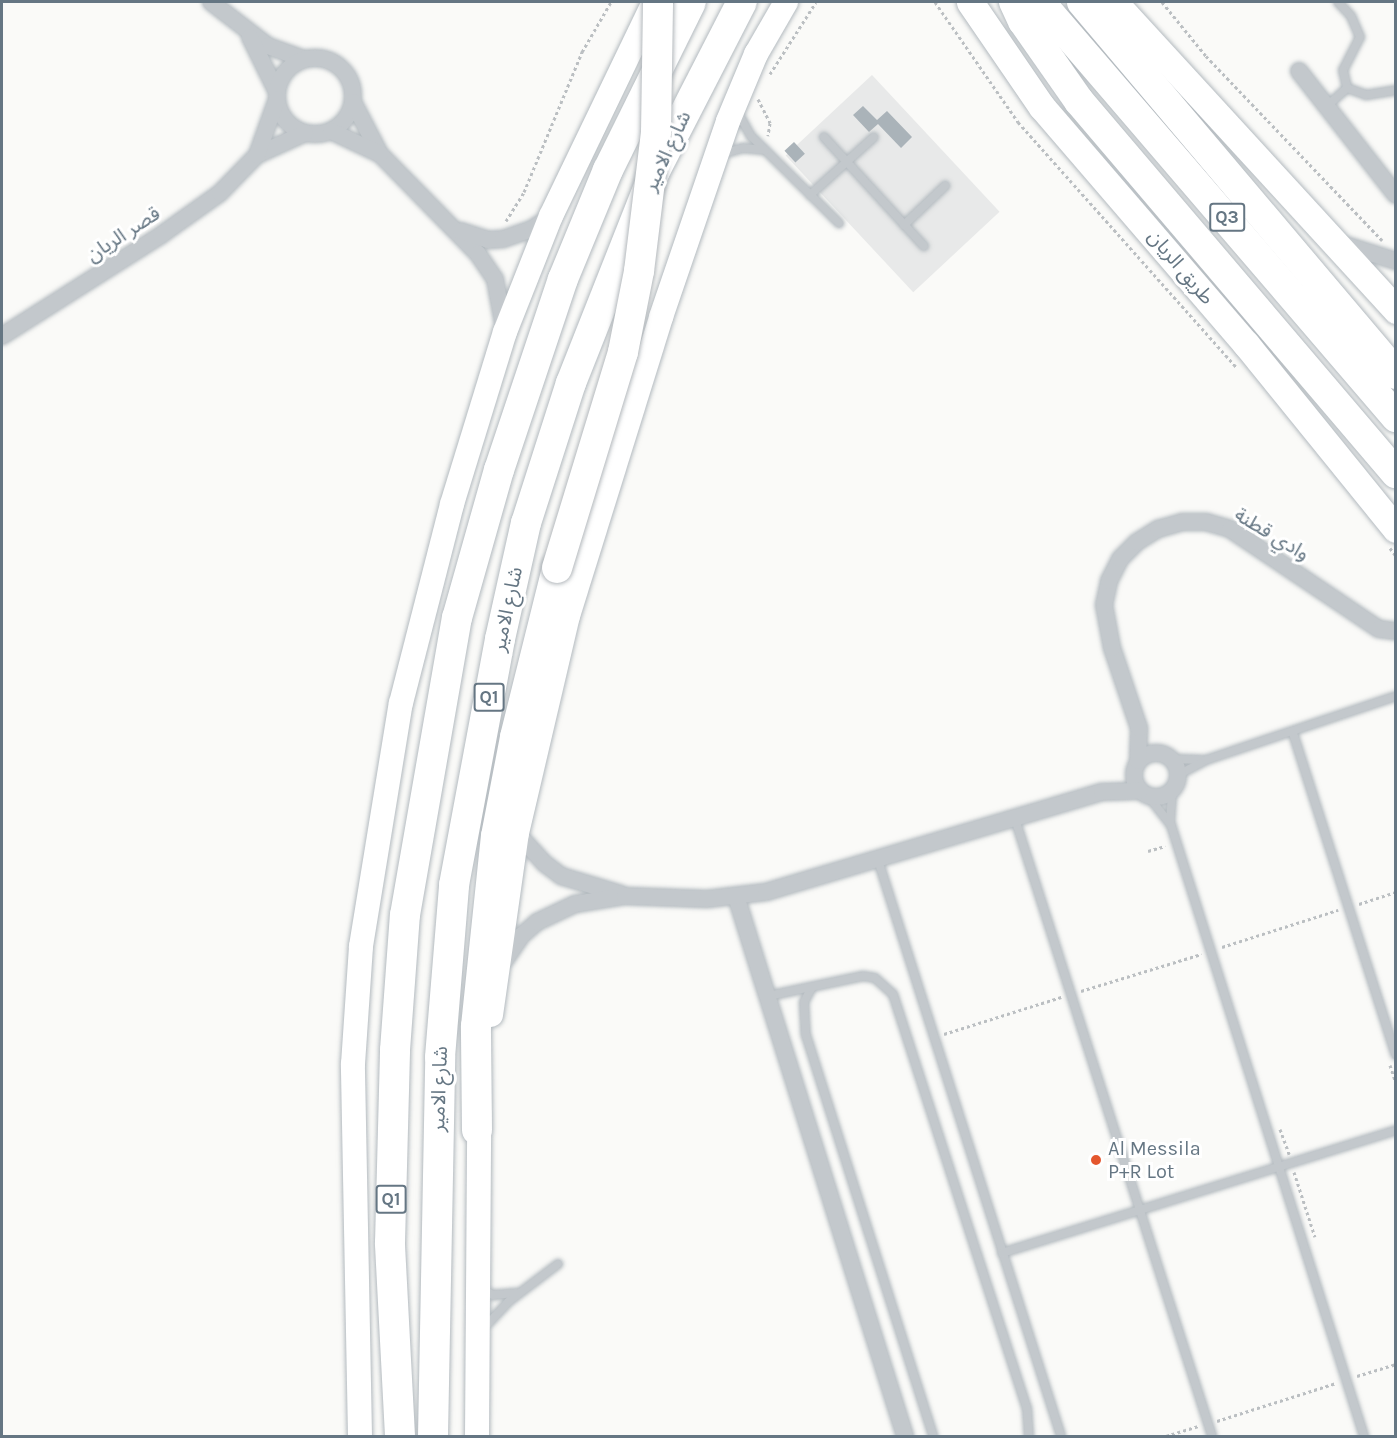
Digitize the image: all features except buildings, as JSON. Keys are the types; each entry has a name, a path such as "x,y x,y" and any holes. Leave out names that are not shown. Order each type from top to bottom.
{"highway":[{"path":"477,1130 476,1026 496,836 515,737 557,568 623,352 639,271 657,132 654,2"},
{"name":"Q1","path":"400,1437 390,1243 396,1039 405,915 457,618 499,470 563,279 608,170 692,2"},
{"name":"شارع الامير","path":"433,1437 432,1340 440,1057 454,885 526,523 571,383 655,171 742,2"},
{"path":"1014,2 1023,21 1079,101 1395,473"},
{"name":"Q3","path":"1082,2 1395,374"},
{"name":"Q3","path":"1048,10 1395,417"},
{"path":"432,1340 445,1378 450,1437"}],"main road":[{"path":"360,1437 353,1064 362,946 401,703 453,504 505,332 551,216 654,2"},
{"name":"شارع الامير","path":"477,1437 477,1130 517,833 568,616 715,159 756,54 786,2"},
{"name":"طريق الريان","path":"970,2 1042,107 1246,344 1390,535"},
{"path":"1114,2 1337,242 1395,310"},
{"path":"1141,2 1236,133"}],"street":[{"path":"211,2 268,46 304,59 323,59 340,67 351,83 353,102 350,114 332,131"},
{"path":"246,31 266,62 281,114 305,133 332,131 380,154"},
{"path":"277,96 286,72 304,59"},
{"path":"1299,71 1395,195"},
{"name":"قصر الريان","path":"257,155 277,96"},
{"path":"353,102 380,154 457,229 495,279 505,332"},
{"name":"قصر الريان","path":"2,336 161,235 220,193 257,155 305,133"},
{"path":"457,229 488,240 532,229 551,216"},
{"path":"1337,242 1391,254"},
{"name":"وادي قطنة","path":"1136,765 1139,728 1112,648 1104,605 1109,581 1120,559 1137,542 1158,529 1182,522 1206,522 1230,529 1379,629 1395,631"},
{"name":"وادي قطنة","path":"1139,728 1165,756"},
{"path":"498,972 521,936 537,922 575,904 625,896 736,896 806,882 1102,792 1162,797 1175,783 1165,756 1136,765 1102,792"},
{"path":"1136,765 1135,784 1145,794"},
{"path":"517,833 544,863 561,876 625,896"},
{"path":"736,896 905,1437"}],"lane":[{"path":"1338,2 1351,16 1360,37 1343,70 1347,88"},
{"path":"1347,88 1366,95 1395,90"},
{"path":"1326,106 1347,88"},
{"path":"735,106 751,136 839,223"},
{"path":"824,137 845,163 924,246"},
{"path":"810,195 874,137"},
{"path":"715,159 727,150 765,150"},
{"path":"904,225 945,186"},
{"path":"1171,825 1175,783 1206,760 1293,734 1395,696"},
{"path":"1293,734 1395,1055"},
{"path":"1165,756 1206,760"},
{"path":"1145,794 1171,825 1365,1437"},
{"path":"1015,819 1212,1437"},
{"path":"878,860 1061,1437"},
{"path":"768,996 863,976 875,978 894,994 1027,1408 1029,1437"},
{"path":"812,987 804,1002 806,1035 933,1437"},
{"path":"1002,1253 1395,1130"},
{"path":"478,1338 491,1318 558,1264"},
{"path":"477,1286 493,1295 511,1295 527,1288"}],"path":[{"path":"488,240 515,211 582,52 611,2"},
{"path":"765,82 816,2"},
{"path":"935,2 1018,122 1239,371"},
{"path":"1162,2 1206,56 1391,254"},
{"path":"760,91 760,109 771,127 765,150"},
{"path":"1390,535 1395,556"},
{"path":"934,1037 1395,892"},
{"path":"1166,1437 1395,1364"}],"shaded area":[{"path":"872,75 1000,212 913,292 786,155"}],"place":[{"name":"Al Messila P+R Lot","path":"1096,1160"}]}
